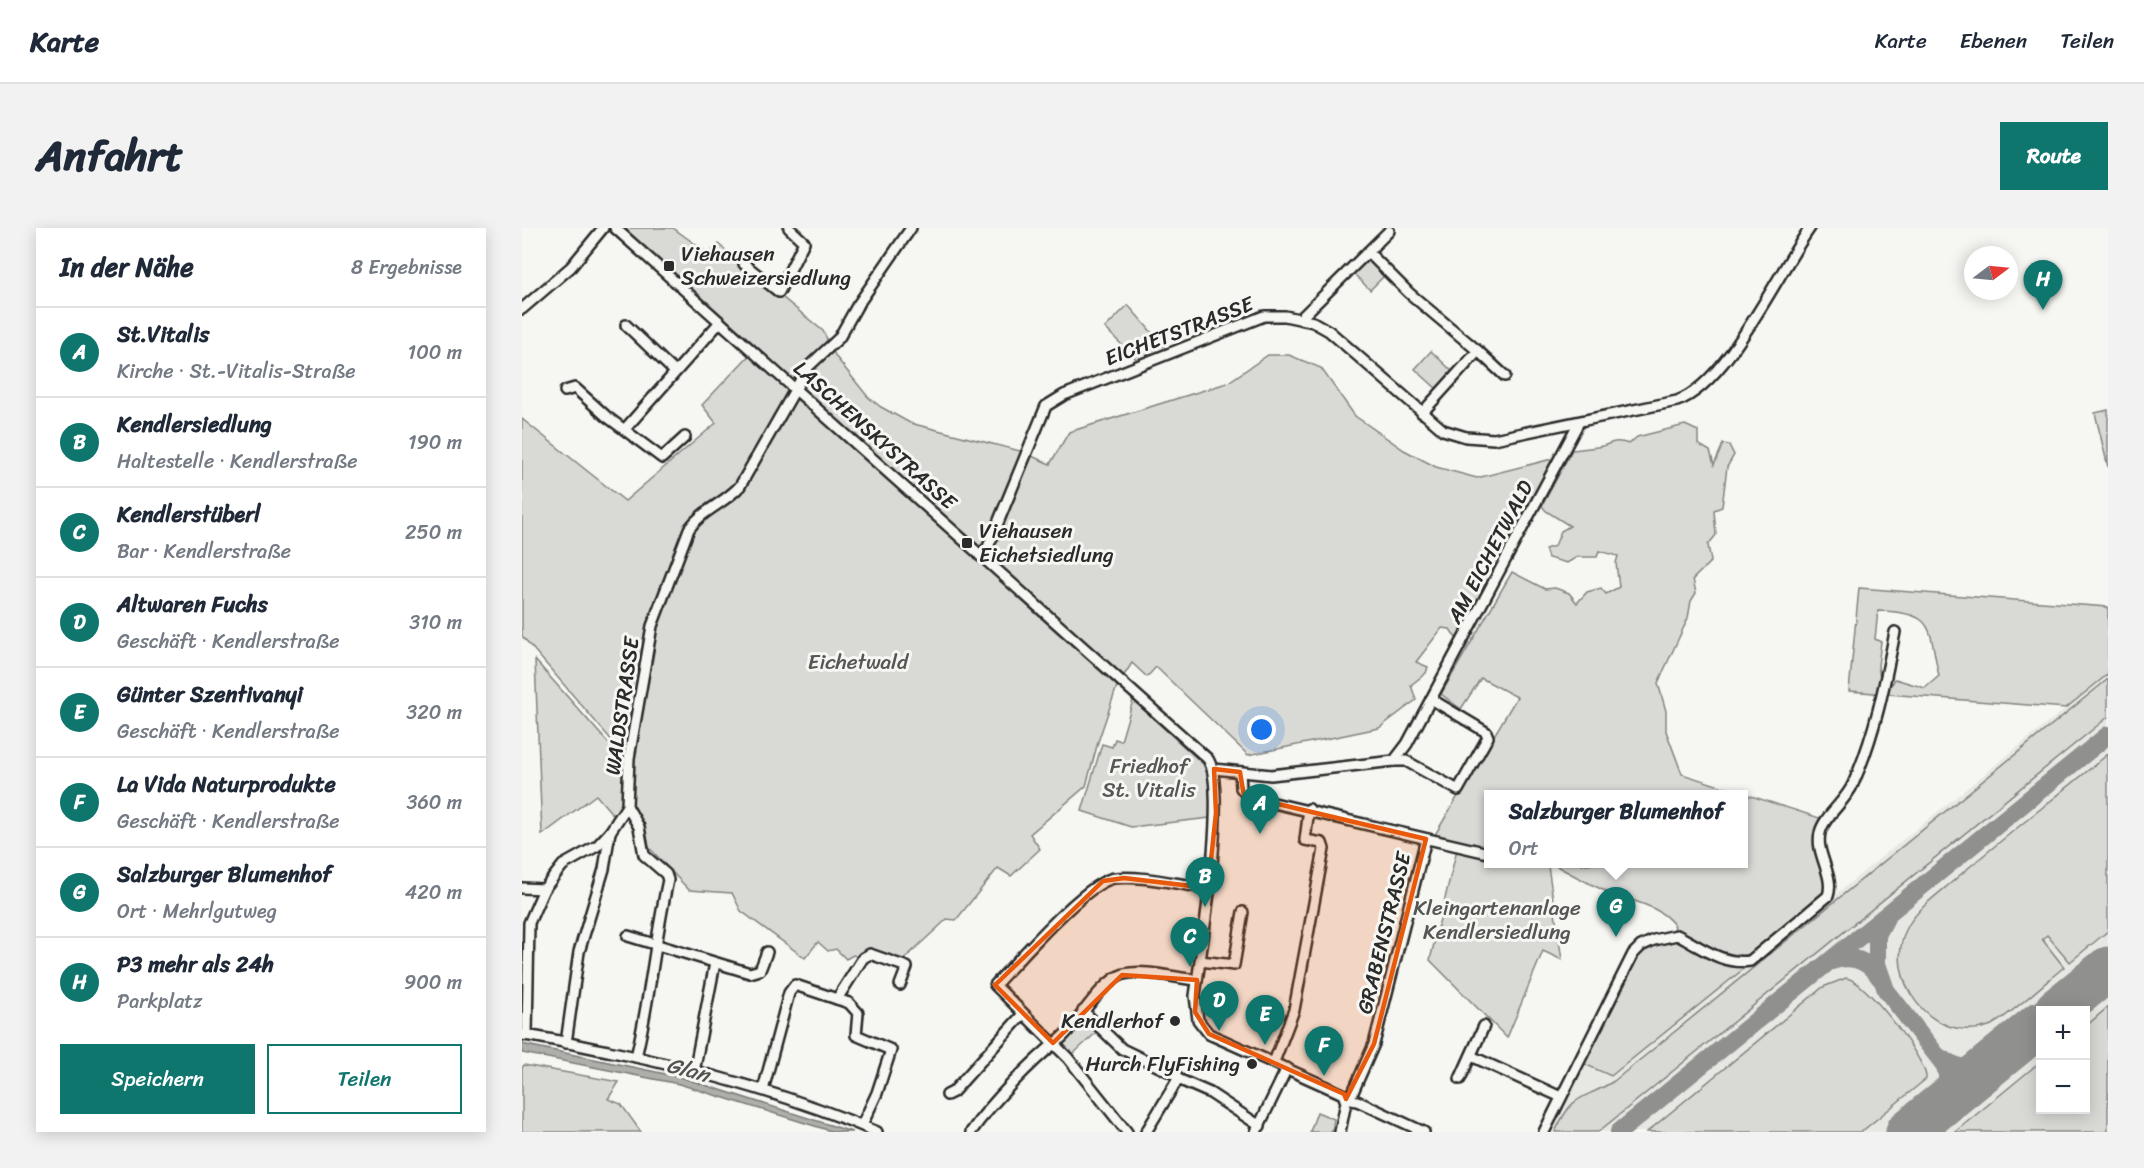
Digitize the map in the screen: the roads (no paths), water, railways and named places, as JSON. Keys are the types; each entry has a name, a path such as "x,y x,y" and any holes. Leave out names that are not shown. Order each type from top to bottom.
{"street":[{"path":"522,309 572,267 603,228"},
{"name":"LASCHENSKYSTRASSE","path":"615,228 1199,751 1214,769"},
{"path":"744,264 779,292 804,242 789,228"},
{"name":"WALDSTRASSE","path":"525,1035 528,928 544,889 563,865 597,846 610,832 627,806 629,758 652,626 673,567 694,522 728,499 740,486 808,367 839,338 857,306 911,228"},
{"name":"EICHETSTRASSE","path":"980,556 988,547 1039,416 1046,406 1064,395 1264,316 1301,318 1329,331 1443,430 1466,437 1494,439 1667,403 1696,392 1712,378 1810,228"},
{"path":"1301,318 1389,231"},
{"path":"1368,252 1409,293 1504,376"},
{"path":"625,429 720,322"},
{"path":"626,325 675,372"},
{"path":"1422,413 1478,351"},
{"path":"565,391 575,388 662,458 685,437"},
{"name":"AM EICHETWALD","path":"1394,761 1407,744 1579,422"},
{"path":"1544,1132 1633,954 1641,946 1677,935 1715,956 1739,962 1750,961 1828,896 1830,883 1820,843 1820,831 1845,800 1871,739 1895,632"},
{"path":"1424,1132 1357,1101 1346,1099 1341,1093 1209,1034 1203,1029 1195,1012 1216,813 1214,769 1271,775 1406,761 1458,790 1488,737 1486,732 1431,699"},
{"path":"1240,772 1241,788 1247,796 1484,853"},
{"path":"627,806 639,827 644,855 666,874 668,880 654,943 650,994 636,1057"},
{"path":"1274,1062 1294,1010 1324,849 1322,843 1305,840 1309,810"},
{"path":"566,1043 580,948 604,869 610,832"},
{"name":"GRABENSTRASSE","path":"1346,1099 1353,1092 1374,1044 1426,839"},
{"path":"1127,1132 1087,1079 995,985 1030,946 1103,881 1124,878 1208,888"},
{"path":"522,888 544,889"},
{"path":"1200,961 1234,965 1243,912"},
{"path":"628,936 754,974 760,970 767,952"},
{"path":"837,999 863,958 870,954 907,967 900,985"},
{"path":"694,1072 715,963"},
{"path":"971,1132 1059,1039 1085,1007 1122,975 1150,975 1197,980"},
{"path":"763,1090 789,993 795,985 837,999 856,1007 858,1013 856,1035 891,1050 877,1093 862,1125"},
{"path":"1083,1011 1122,1049 1210,1094 1258,1129 1287,1068"},
{"path":"947,1095 953,1092 1023,1014"},
{"path":"1460,1079 1484,1026"},
{"path":"525,1035 636,1057 763,1090 877,1132"},
{"path":"1471,1056 1561,1097"},
{"path":"1146,1132 1178,1079"},
{"path":"1340,1132 1346,1099"}],"place":[{"name":"Viehausen Schweizersiedlung","path":"669,266"},
{"name":"P3 mehr als 24h","path":"2043,310"},
{"name":"Viehausen Eichetsiedlung","path":"967,543"},
{"name":"St.Vitalis","path":"1260,834"},
{"name":"Kendlersiedlung","path":"1205,907"},
{"name":"Salzburger Blumenhof","path":"1616,937"},
{"name":"Kendlerstüberl","path":"1190,967"},
{"name":"Kendlerhof","path":"1175,1021"},
{"name":"Altwaren Fuchs","path":"1219,1031"},
{"name":"Günter Szentivanyi","path":"1265,1045"},
{"name":"Hurch FlyFishing","path":"1252,1064"},
{"name":"La Vida Naturprodukte","path":"1324,1076"}],"park label":[{"name":"Eichetwald","path":"858,662"},
{"name":"Friedhof St. Vitalis","path":"1149,778"},
{"name":"Kleingartenanlage Kendlersiedlung","path":"1497,920"}],"water label":[{"name":"Glan","path":"688,1069"}]}
